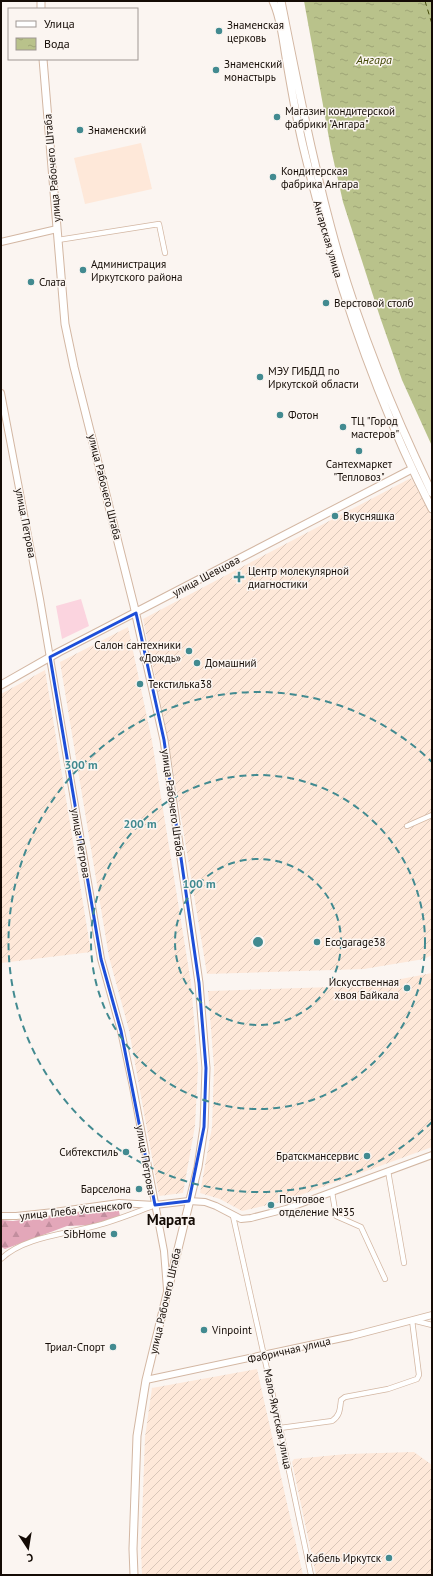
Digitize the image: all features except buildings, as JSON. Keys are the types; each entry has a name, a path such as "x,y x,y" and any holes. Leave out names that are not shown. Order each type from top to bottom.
{"main road":[{"name":"Ангарская улица","path":"273,1 283,39 303,145 325,232 376,384 412,469 432,509"},
{"name":"Ангарская улица","path":"281,1 308,134 331,230 367,342 384,387 417,463 432,493"},
{"name":"улица Рабочего Штаба","path":"43,60 65,324 74,367 136,613 164,740 199,982 206,1068 204,1127 198,1167 146,1380 137,1436 133,1549 134,1575"},
{"name":"улица Шевцова","path":"1,685 50,657 412,469"}],"street":[{"path":"58,240 158,224 165,253"},
{"path":"1,242 57,229"},
{"name":"улица Петрова","path":"1,393 50,657 101,959 121,1031 164,1251 167,1291"},
{"path":"407,826 432,815"},
{"path":"155,1205 189,1201 205,1202 225,1210 233,1216 241,1219 251,1218 286,1209 432,1155"},
{"path":"388,1171 404,1262"},
{"path":"332,1192 336,1216 361,1227 385,1280"},
{"name":"улица Глеба Успенского","path":"1,1216 54,1212 119,1203 155,1205"},
{"name":"улица Глеба Успенского","path":"1,1259 6,1254 20,1246 119,1220 155,1205"},
{"name":"Мало-Якутская улица","path":"233,1216 311,1575"},
{"name":"Фабричная улица","path":"146,1380 264,1356 352,1336 432,1315"},
{"path":"280,1428 332,1421 337,1418 340,1412 341,1400 345,1396 388,1389 417,1379 419,1375 412,1320 432,1325"}],"highlighted area":[{"path":"136,613 164,740 199,983 206,1068 204,1127 189,1201 155,1205 121,1031 101,959 50,657"}],"shaded area":[{"path":"141,143 152,189 85,204 74,158"},
{"path":"411,478 432,518 432,955 424,959 364,969 207,974 168,738 143,619"},
{"path":"81,599 89,626 62,639 56,606"},
{"path":"128,627 152,741 191,983 198,1068 195,1126 183,1193 159,1196 129,1030 109,957 60,662"},
{"path":"45,670 91,952 1,963 1,694"},
{"path":"432,973 432,1147 284,1201 242,1211 220,1199 200,1193 212,1127 214,1067 208,991 365,986"},
{"path":"257,1369 303,1575 142,1575 141,1549 145,1437 152,1388"},
{"path":"414,1452 432,1465 432,1575 316,1575 292,1462 294,1459 347,1454"}],"green space":[{"path":"118,1207 120,1216 90,1225 67,1226 5,1249 1,1247 1,1220 13,1221"}],"water":[{"name":"Ангара","path":"304,1 432,1 432,446 402,380 343,202 331,149"}],"ferry route":[{"path":"425,1 432,24"}],"place":[{"name":"Знаменская церковь","path":"219,31"},
{"name":"Знаменский монастырь","path":"216,70"},
{"name":"Магазин кондитерской фабрики \"Ангара\"","path":"277,117"},
{"name":"Знаменский","path":"80,130"},
{"name":"Кондитерская фабрика Ангара","path":"273,177"},
{"name":"Администрация Иркутского района","path":"83,270"},
{"name":"Слата","path":"31,282"},
{"name":"Верстовой столб","path":"326,303"},
{"name":"МЭУ ГИБДД по Иркутской области","path":"260,377"},
{"name":"Фотон","path":"280,415"},
{"name":"ТЦ \"Город мастеров\"","path":"343,427"},
{"name":"Сантехмаркет \"Тепловоз\"","path":"359,451"},
{"name":"Вкусняшка","path":"335,516"},
{"name":"Центр молекулярной диагностики","path":"239,577"},
{"name":"Салон сантехники «Дождь»","path":"189,651"},
{"name":"Домашний","path":"197,663"},
{"name":"Текстилька38","path":"140,684"},
{"name":"Ecogarage38","path":"317,942"},
{"name":"Искусственная хвоя Байкала","path":"407,988"},
{"name":"Сибтекстиль","path":"126,1152"},
{"name":"Братскмансервис","path":"367,1156"},
{"name":"Барселона","path":"139,1189"},
{"name":"Почтовое отделение №35","path":"271,1205"},
{"name":"SibHome","path":"114,1234"},
{"name":"Vinpoint","path":"204,1330"},
{"name":"Триал-Спорт","path":"113,1347"},
{"name":"Кабель Иркутск","path":"389,1558"}],"district":[{"name":"Марата","path":"171,1220"}]}
